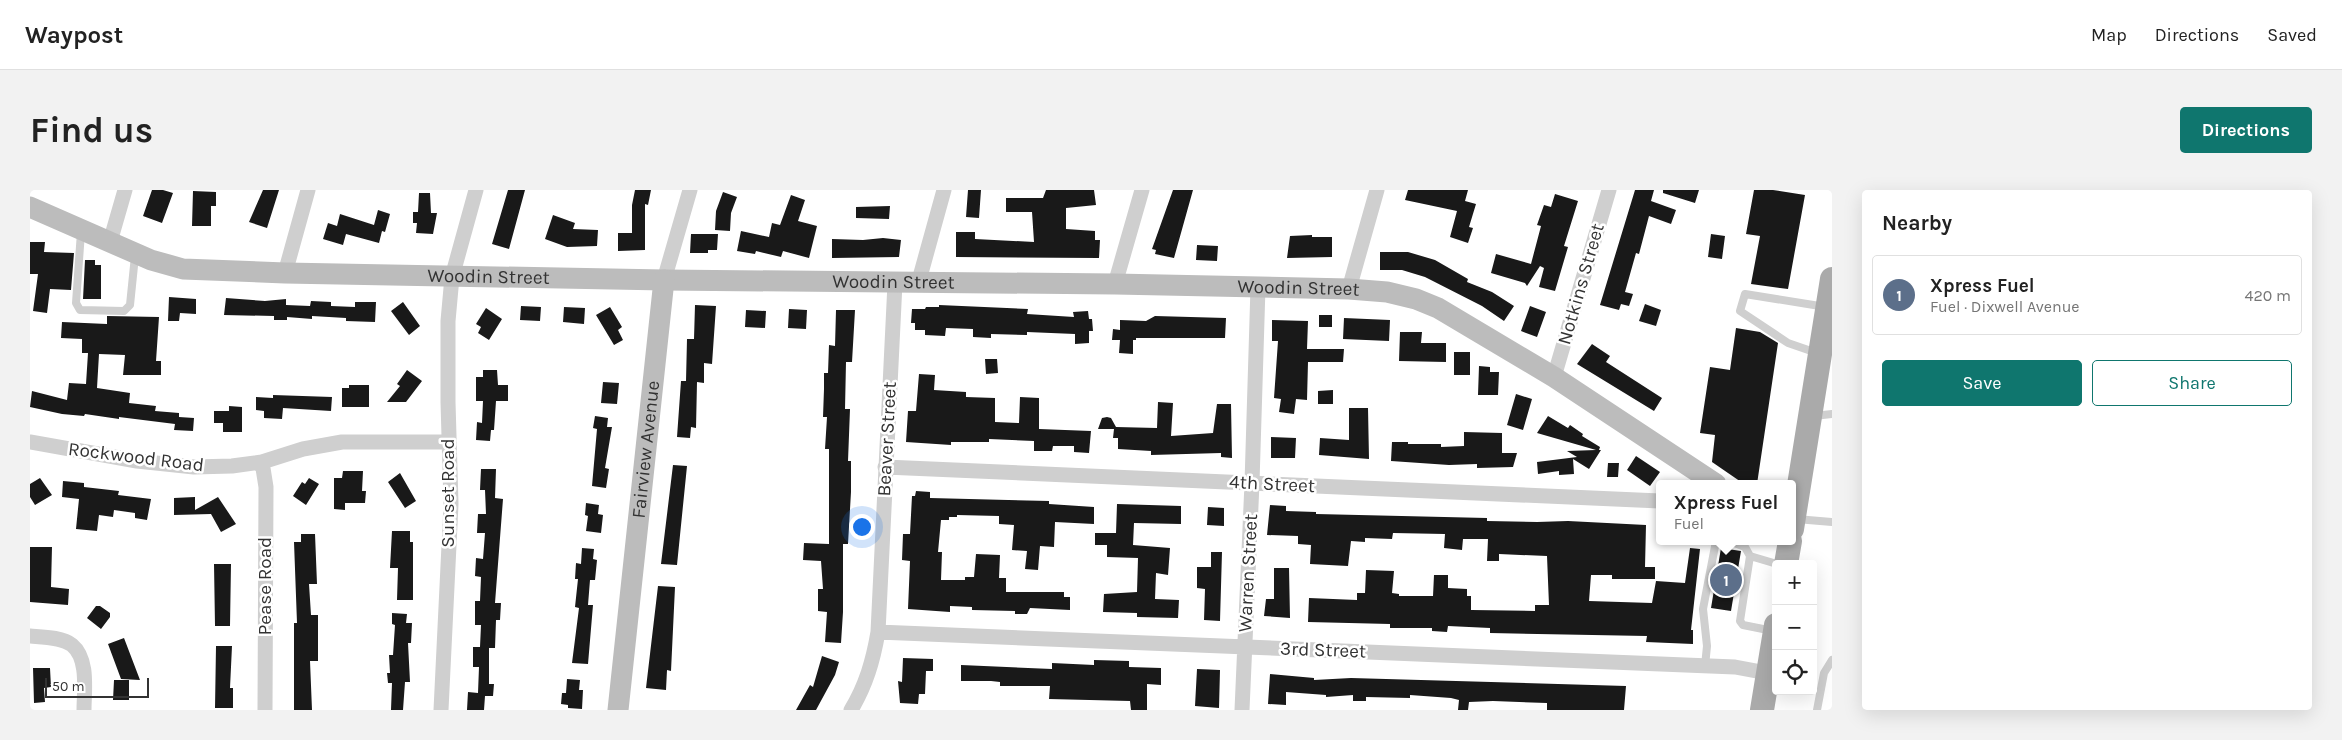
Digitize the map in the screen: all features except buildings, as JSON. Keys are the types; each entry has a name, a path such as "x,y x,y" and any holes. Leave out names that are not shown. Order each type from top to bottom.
{"main road":[{"name":"Woodin Street","path":"30,207 136,253 183,269 452,277 918,284 1115,284 1349,289 1397,294 1438,308 1554,377 1710,480"},
{"path":"1796,512 1821,415 1820,354 1832,279"},
{"name":"Fairview Avenue","path":"618,710 664,280"},
{"path":"1787,560 1789,545"},
{"path":"1762,710 1772,647"}],"street":[{"path":"110,242 125,190"},
{"path":"285,273 308,190"},
{"name":"Sunset Road","path":"441,710 451,504 448,321 452,277 476,190"},
{"name":"Fairview Avenue","path":"664,280 690,190"},
{"path":"918,284 944,190"},
{"path":"1115,284 1142,190"},
{"path":"1349,289 1377,190"},
{"name":"Notkins Street","path":"1554,377 1609,190"},
{"name":"Beaver Street","path":"851,710 862,690 873,661 878,632 895,283"},
{"name":"Warren Street","path":"1242,710 1258,287"},
{"name":"Rockwood Road","path":"30,442 137,461 194,467 232,466 262,462 303,448 342,442 449,442"},
{"name":"Pease Road","path":"262,462 266,487 265,710"},
{"name":"4th Street","path":"885,467 1656,501"},
{"name":"3rd Street","path":"878,632 1735,667 1768,673"},
{"path":"30,636 52,638 72,645 81,658 84,676 84,710"}],"lane":[{"path":"82,230 76,303 80,310 124,311 130,305 136,253"},
{"path":"1820,354 1788,343 1740,311 1745,294 1828,307"},
{"path":"1796,526 1832,522"},
{"path":"1705,666 1707,646 1703,609 1715,545"},
{"path":"1740,545 1745,547 1750,556 1740,620 1742,625 1772,628"},
{"path":"1750,556 1772,563"},
{"path":"1818,710 1824,673 1832,660"}],"place":[{"name":"Xpress Fuel","path":"1726,580"}]}
